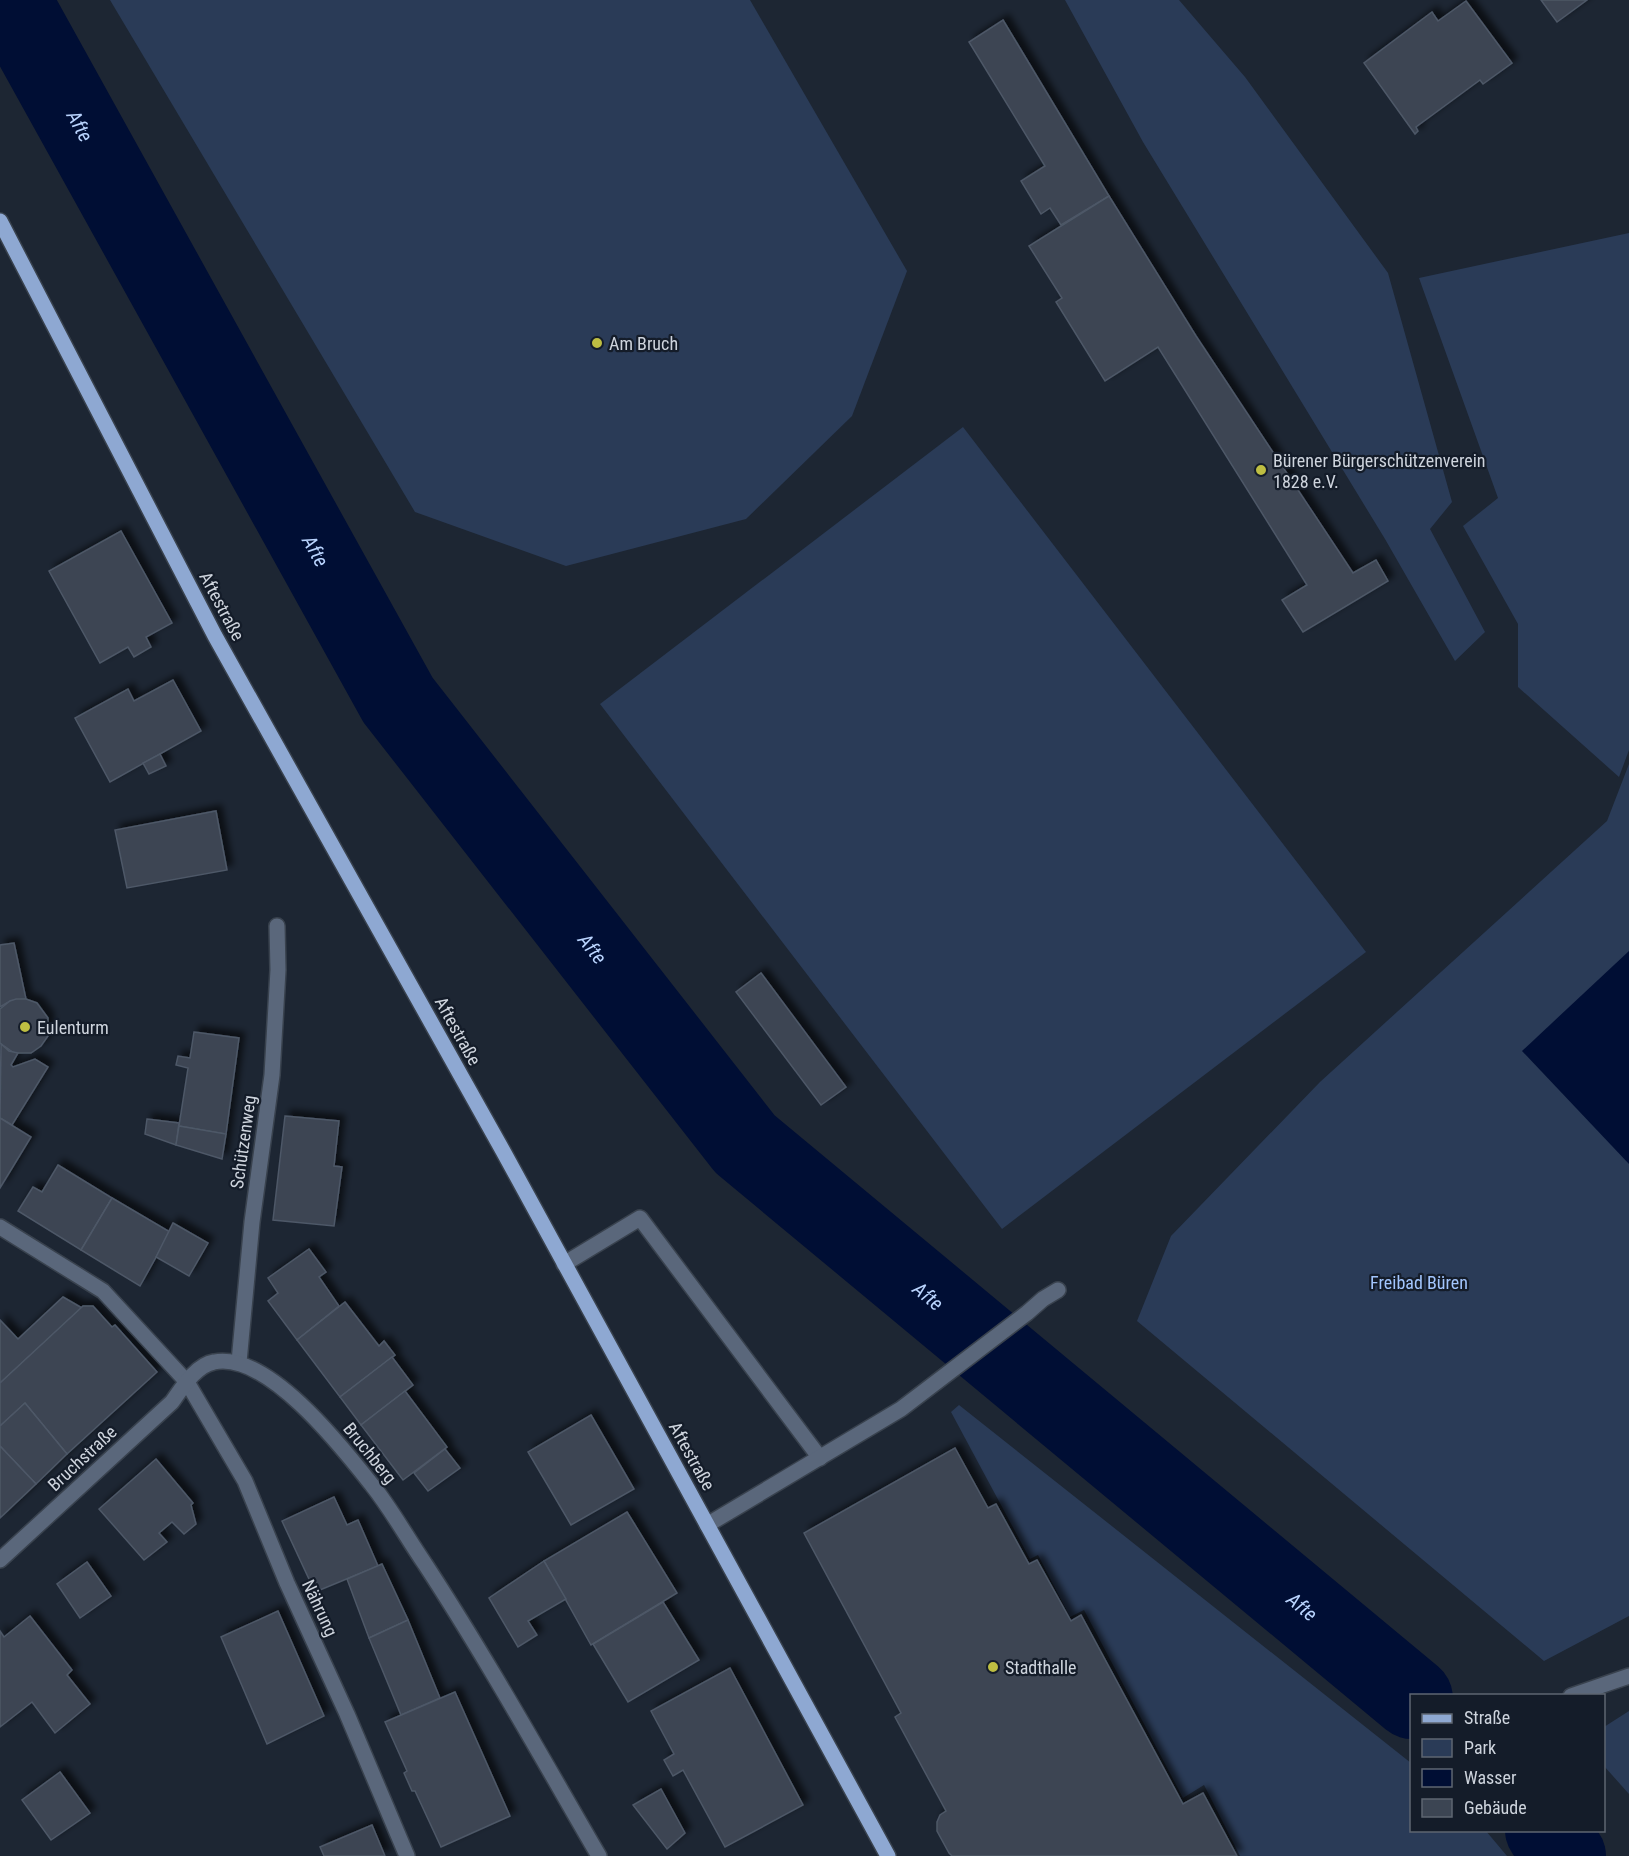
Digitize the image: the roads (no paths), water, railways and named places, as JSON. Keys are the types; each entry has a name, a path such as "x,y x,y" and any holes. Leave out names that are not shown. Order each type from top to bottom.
{"main road":[{"name":"Aftestraße","path":"0,220 215,636 564,1264 888,1856"}],"street":[{"name":"Schützenweg","path":"239,1362 252,1222 272,1074 278,970 277,926"},
{"path":"564,1264 640,1218 820,1458"},
{"path":"0,1227 103,1292 187,1382"},
{"path":"707,1525 901,1409 1043,1299 1058,1290"},
{"name":"Bruchberg","path":"187,1382 203,1366 212,1362 239,1362 251,1366 266,1376 317,1419 373,1486 462,1621 600,1856"},
{"name":"Bruchstraße","path":"0,1560 172,1402 187,1382"},
{"name":"Nährung","path":"187,1382 245,1481 407,1856"},
{"path":"1574,1694 1629,1676"}],"water":[{"path":"1629,951 1629,1164 1522,1051"}],"waterway":[{"name":"Afte","path":"10,0 398,700 745,1144 1410,1696"},
{"name":"Afte","path":"1547,1832 1565,1856"}],"place":[{"name":"Am Bruch","path":"597,343"},
{"name":"Bürener Bürgerschützenverein 1828 e.V.","path":"1261,470"},
{"name":"Eulenturm","path":"25,1027"},
{"name":"Stadthalle","path":"993,1667"}],"park label":[{"name":"Freibad Büren","path":"1419,1282"}]}
